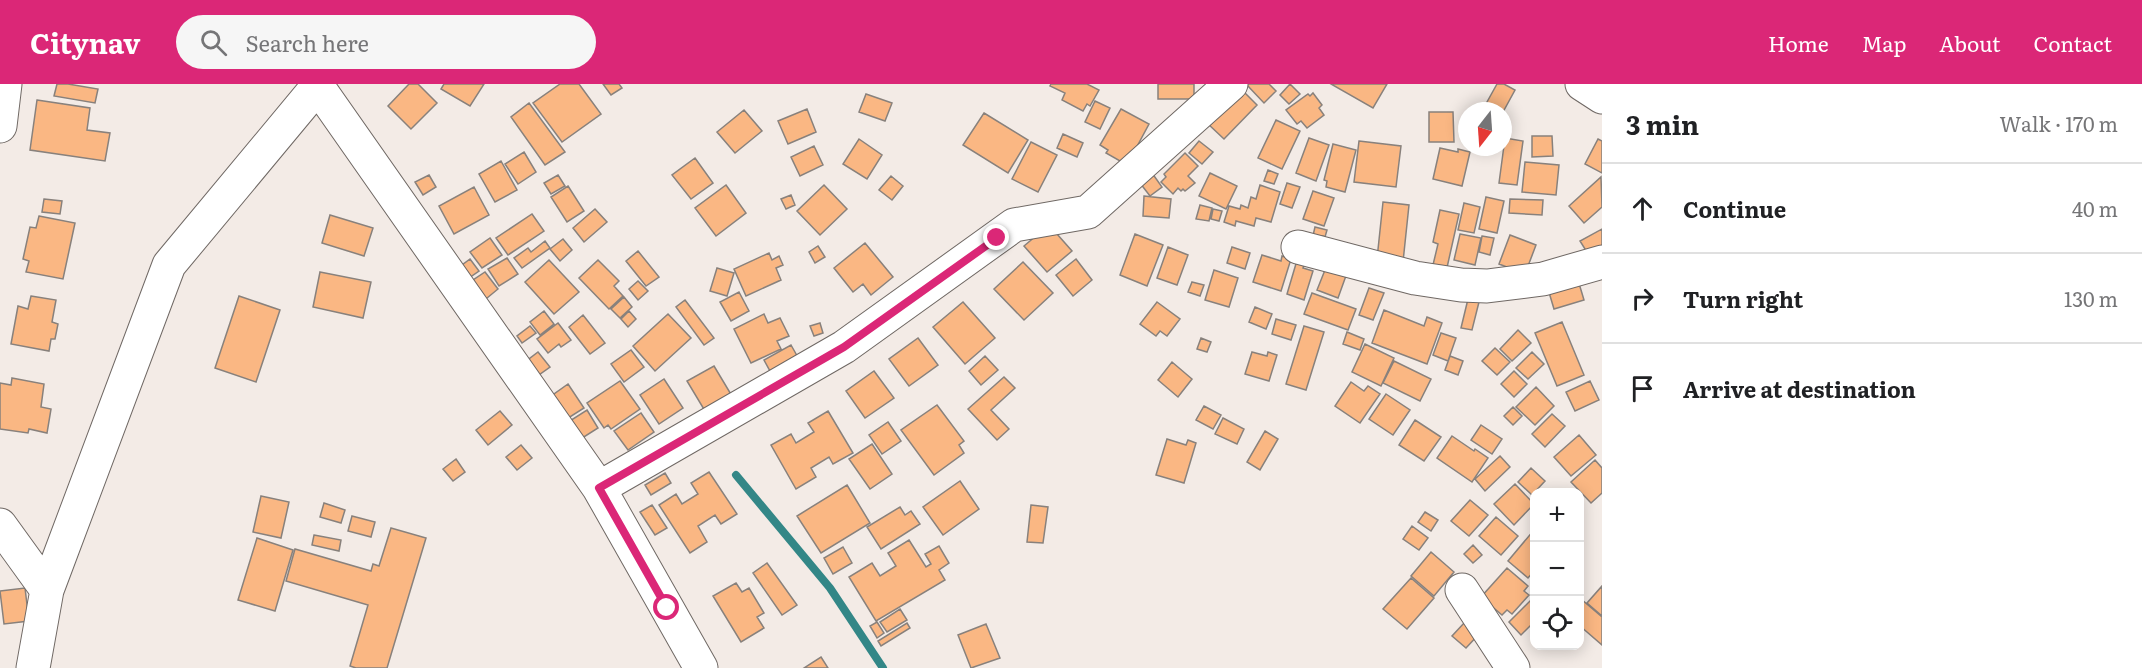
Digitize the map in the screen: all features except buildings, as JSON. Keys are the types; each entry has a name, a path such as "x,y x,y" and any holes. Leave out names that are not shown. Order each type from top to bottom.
{"street":[{"path":"0,126 5,84"},
{"path":"599,488 844,347 1014,225 1088,212 1231,84"},
{"path":"1582,84 1602,97"},
{"path":"33,668 46,590 169,265 317,86 599,488 701,668"},
{"path":"1298,247 1415,278 1461,285 1487,286 1543,279 1602,262"},
{"path":"0,525 46,590"},
{"path":"1462,590 1513,668"}],"waterway":[{"path":"736,475 830,588 883,668"}],"route":[{"path":"667,608 599,488 844,347 997,238"}]}
